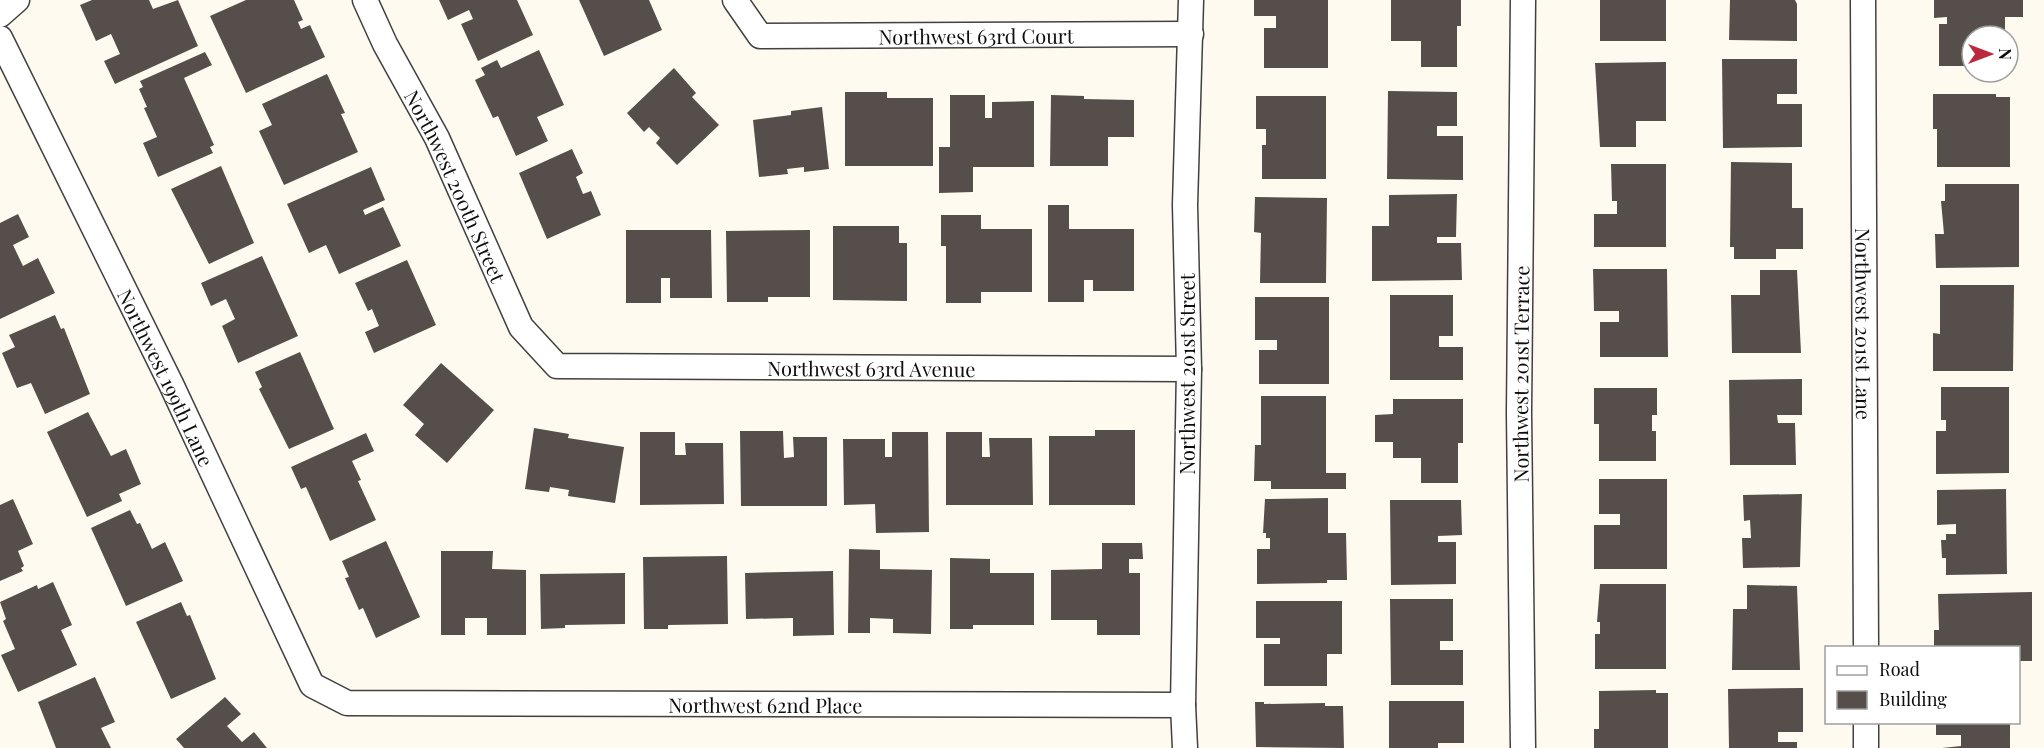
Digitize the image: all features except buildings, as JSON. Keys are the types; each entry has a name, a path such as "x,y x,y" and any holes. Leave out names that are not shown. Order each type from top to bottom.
{"street":[{"path":"0,15 17,0"},
{"name":"Northwest 200th Street","path":"365,0 385,44 437,138 521,327 557,366"},
{"name":"Northwest 63rd Court","path":"735,0 760,36 1191,34"},
{"name":"Northwest 201st Street","path":"1185,748 1183,705 1188,369 1185,205 1191,0"},
{"name":"Northwest 201st Terrace","path":"1523,0 1519,413 1523,748"},
{"name":"Northwest 201st Lane","path":"1863,0 1866,646"},
{"name":"Northwest 199th Lane","path":"0,38 171,384 312,685 346,703"},
{"name":"Northwest 63rd Avenue","path":"557,366 1188,369"},
{"name":"Northwest 62nd Place","path":"346,703 1183,705"},
{"path":"1866,724 1866,748"}]}
